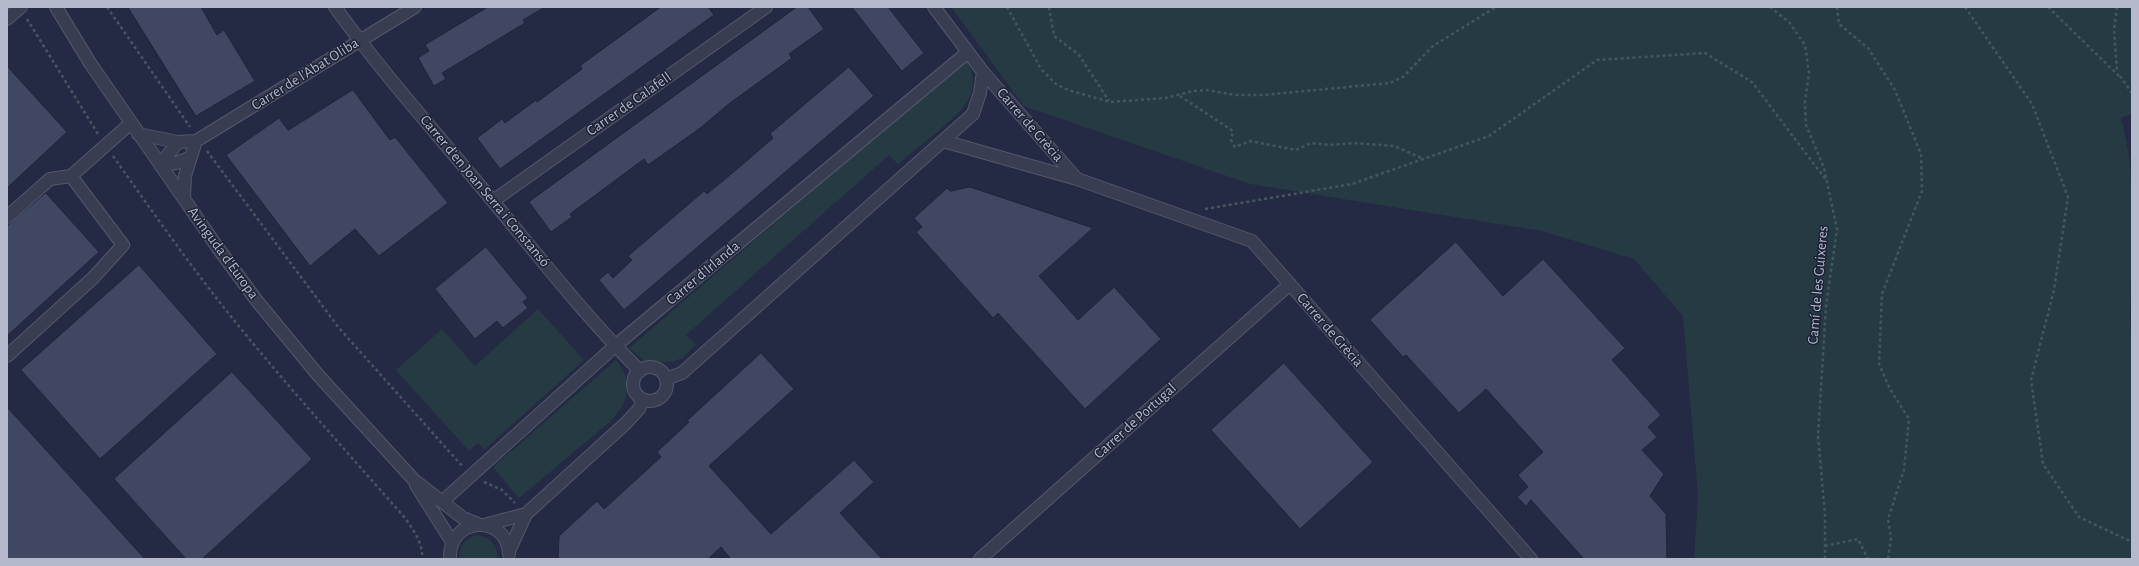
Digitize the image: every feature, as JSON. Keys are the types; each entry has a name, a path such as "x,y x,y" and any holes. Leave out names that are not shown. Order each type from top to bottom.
{"street":[{"path":"7,19 21,7"},
{"name":"Avinguda d'Europa","path":"56,7 90,63 138,134 257,301 328,386 414,480 463,518 501,534 506,541 509,555"},
{"name":"Carrer d'en Joan Serra i Constansó","path":"335,7 359,41 493,201 615,346 640,371"},
{"name":"Carrer de l'Abat Oliba","path":"138,134 178,142 197,140 415,7"},
{"name":"Carrer de Calafell","path":"493,201 766,7"},
{"name":"Carrer de Grècia","path":"934,7 983,72 1077,179"},
{"name":"Carrer d'Irlanda","path":"443,501 615,346 968,52"},
{"path":"666,378 682,373 973,114 980,93 983,72"},
{"path":"7,217 50,178 71,176 131,123"},
{"path":"184,198 183,184 190,158 197,140"},
{"name":"Carrer de Grècia","path":"943,140 1077,179 1252,241 1531,559"},
{"path":"160,165 171,148 178,142"},
{"path":"160,165 176,163 190,158"},
{"path":"7,356 93,278 123,246 71,176"},
{"name":"Carrer de Portugal","path":"980,559 1290,284"},
{"path":"646,367 655,367 663,372 666,378 667,388 662,396 654,400 643,399 635,391 634,384 636,375 646,367"},
{"path":"509,555 526,514 625,424 639,409 643,399"},
{"name":"Avinguda d'Europa","path":"414,480 450,553"},
{"path":"450,553 463,530 526,514"}],"path":[{"path":"21,7 66,84 106,146 181,252 233,319 293,391 406,518 417,535 423,550 422,559"},
{"path":"107,7 197,140 338,328 471,476 502,490 526,514"},
{"path":"1006,7 1041,69 1056,84 1068,90 1110,102 1166,98 1180,96 1193,91 1207,90 1235,95 1263,95 1390,83 1403,77 1433,46 1496,7"},
{"path":"1049,7 1054,36 1079,56 1110,102"},
{"name":"Camí de les Guixeres","path":"1770,7 1789,22 1804,45 1809,73 1806,101 1806,125 1824,168 1836,229 1826,306 1818,436 1825,514 1825,559"},
{"path":"1837,7 1839,24 1868,48 1895,90 1921,154 1922,191 1882,294 1879,364 1890,388 1909,419 1904,470 1888,519 1891,538 1888,559"},
{"path":"1965,7 2032,104 2068,197 2054,290 2031,380 2043,464 2079,517 2132,542"},
{"path":"2048,7 2120,77"},
{"path":"2117,7 2114,30 2116,70 2132,93"},
{"path":"1200,210 1352,184 1489,136 1597,60 1705,53 1752,82 1826,180"},
{"path":"1180,96 1233,131 1231,140 1235,147 1250,141 1296,150 1311,143 1329,146 1353,143 1394,146 1424,159"},
{"path":"1825,546 1858,539 1868,559"}],"shaded area":[{"path":"951,7 2132,7 2132,114 2121,118 2127,143 2130,168 2133,218 2130,321 2132,340 2132,559 1694,559 1698,495 1683,316 1634,259 1542,231 1250,184 1024,106"},
{"path":"965,60 972,74 973,84 971,94 964,106 947,123 898,164 889,155 686,335 696,344 683,358 671,362 645,361 629,348"},
{"path":"538,309 584,360 484,450 478,443 469,451 396,370 442,329 475,366"},
{"path":"616,360 626,376 628,391 623,405 612,420 519,498 493,467"},
{"path":"478,535 490,540 493,543 497,550 497,559 460,559 460,550 464,543 470,538"}],"building":[{"path":"128,7 201,7 217,35 224,30 255,81 196,116"},
{"path":"488,7 545,7 523,20 525,23 442,73 446,79 434,86 418,58 429,51 425,45"},
{"path":"661,7 708,7 714,15 500,169 477,138 502,119 505,123 536,100 537,102 582,69 580,66"},
{"path":"797,7 808,7 824,29 789,54 792,58 730,103 699,129 648,165 644,159 570,214 572,217 551,232 529,202"},
{"path":"852,7 888,7 924,53 902,71"},
{"path":"7,66 67,132 7,188"},
{"path":"849,67 874,96 624,310 599,280 608,272 613,278 632,260 628,256 704,191 707,194 736,170 773,138 770,134"},
{"path":"353,90 390,140 395,137 448,203 379,256 355,229 310,266 226,155 279,118 288,130"},
{"path":"970,187 1093,228 1039,276 1078,320 1114,287 1161,339 1085,409 998,313 993,318 916,232 922,227 914,218 947,188 950,191"},
{"path":"46,193 99,252 7,336 7,226"},
{"path":"1456,242 1503,296 1543,259 1625,348 1612,360 1661,415 1648,427 1657,437 1642,450 1664,474 1650,496 1666,514 1667,559 1584,559 1531,500 1526,506 1517,497 1528,487 1518,475 1543,452 1486,389 1459,413 1406,355 1403,357 1370,320"},
{"path":"486,247 528,298 523,302 528,308 503,328 497,321 475,339 435,289"},
{"path":"139,265 217,354 100,459 21,370"},
{"path":"761,353 794,389 709,466 771,534 854,460 874,482 840,513 882,559 731,559 721,547 708,559 558,559 559,536 597,501 604,509 661,457 657,452 689,422 687,421"},
{"path":"1284,363 1373,462 1300,529 1211,430"},
{"path":"232,372 312,459 202,559 186,559 114,479"},
{"path":"7,407 145,559 7,559"}]}
